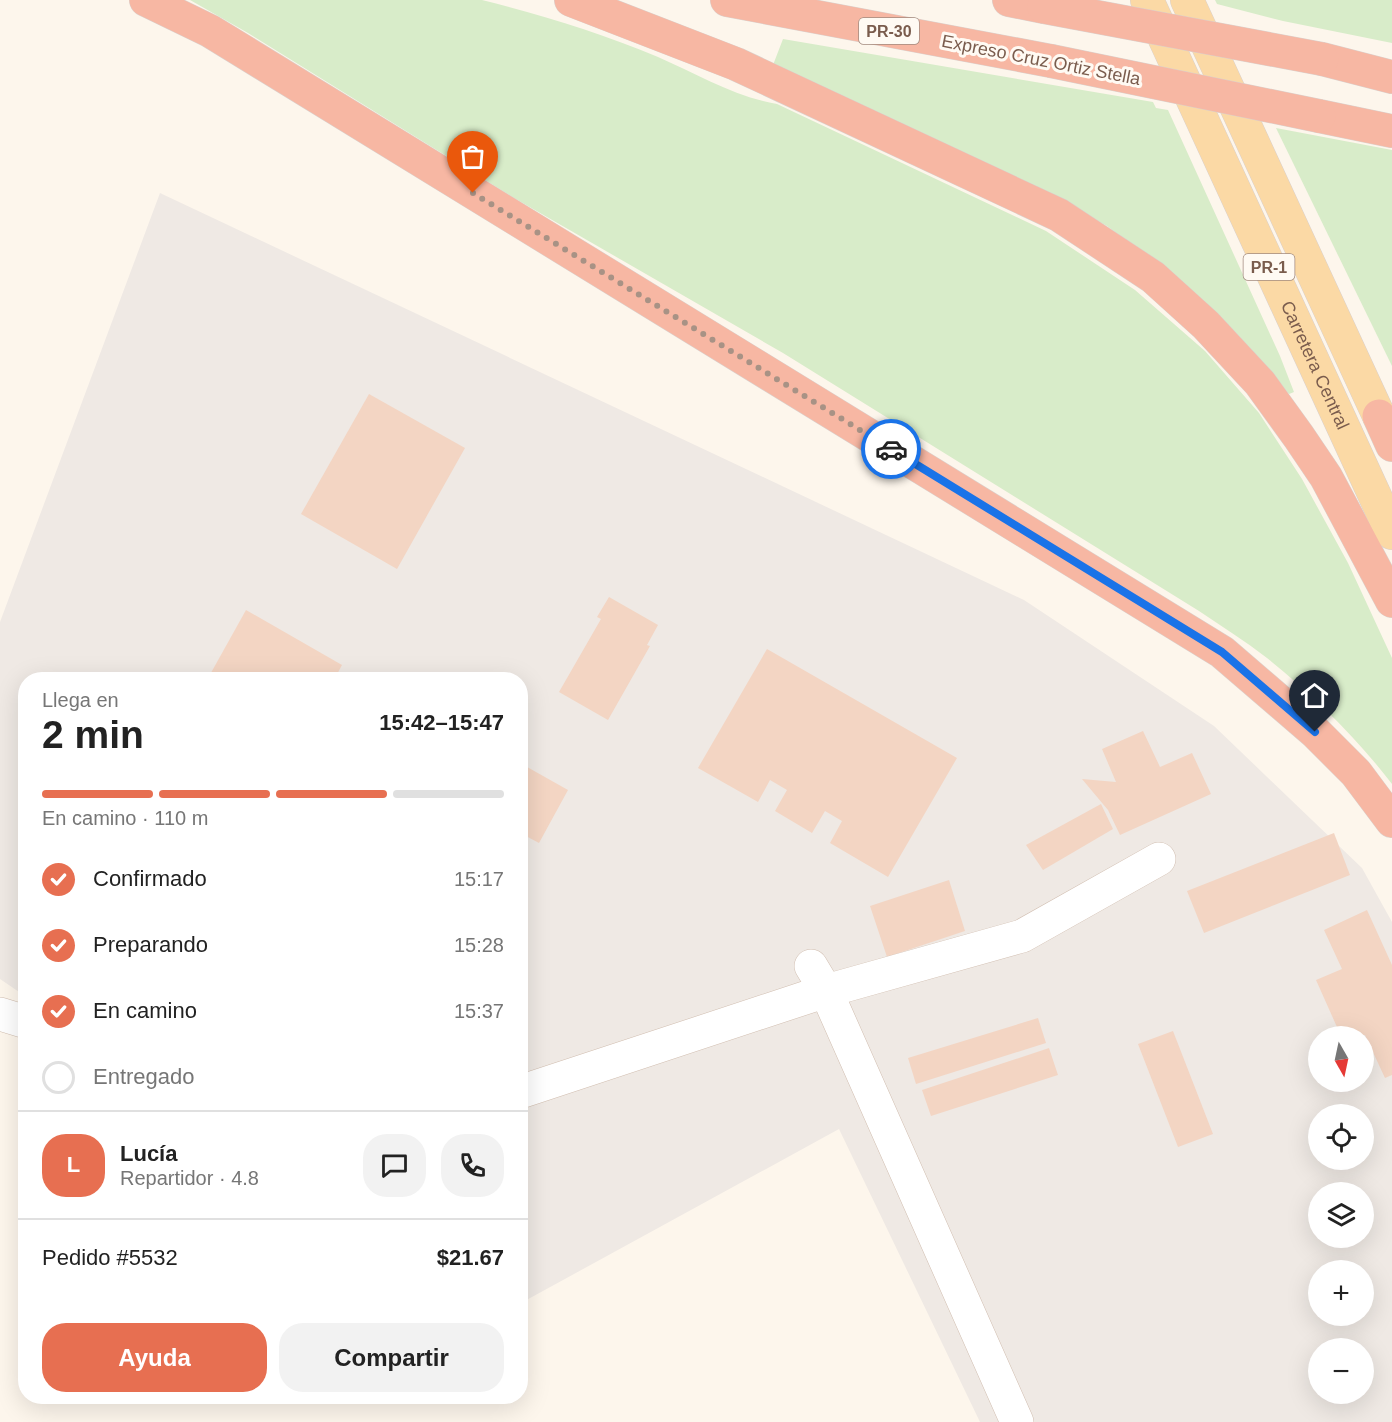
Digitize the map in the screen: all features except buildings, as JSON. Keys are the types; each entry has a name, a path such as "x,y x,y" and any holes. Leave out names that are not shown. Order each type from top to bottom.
{"highway":[{"path":"146,0 210,32 1222,652 1315,732 1356,773 1392,821"},
{"path":"571,0 736,64 1059,215 1153,277 1206,325 1252,375 1293,428 1326,477 1392,601"},
{"name":"Expreso Cruz Ortiz Stella","path":"727,0 1051,61 1392,131"},
{"path":"1009,0 1322,59 1392,77"}],"main road":[{"name":"Carretera Central","path":"1147,0 1392,533"},
{"name":"Carretera Central","path":"1187,0 1388,433"}],"street":[{"path":"528,1089 818,978 1022,936 1160,859"},
{"path":"818,978 1017,1422"},
{"path":"0,1014 18,1020"}],"shaded area":[{"path":"160,193 1024,600 1214,726 1362,868 1392,922 1392,1422 980,1422 839,1129 528,1299 528,672 18,672 18,991 0,979 0,622"}],"green space":[{"path":"190,0 482,0 615,40 731,91 777,104 1046,231 1135,290 1205,351 1259,413 1302,479 1348,563 1392,658 1392,784 1349,733 1301,687 1259,652 1199,611 783,353 514,198 248,33"},
{"path":"1215,0 1392,0 1392,43 1283,21 1217,4"},
{"path":"783,39 1153,102 1156,108 1168,110 1280,356 1294,392 1289,394 1238,335 1183,283 1107,226 1013,176 773,65"},
{"path":"1276,128 1392,150 1392,366"}],"way so far":[{"path":"473,193 891,449"}],"route":[{"path":"891,449 1222,652 1315,732"}]}
